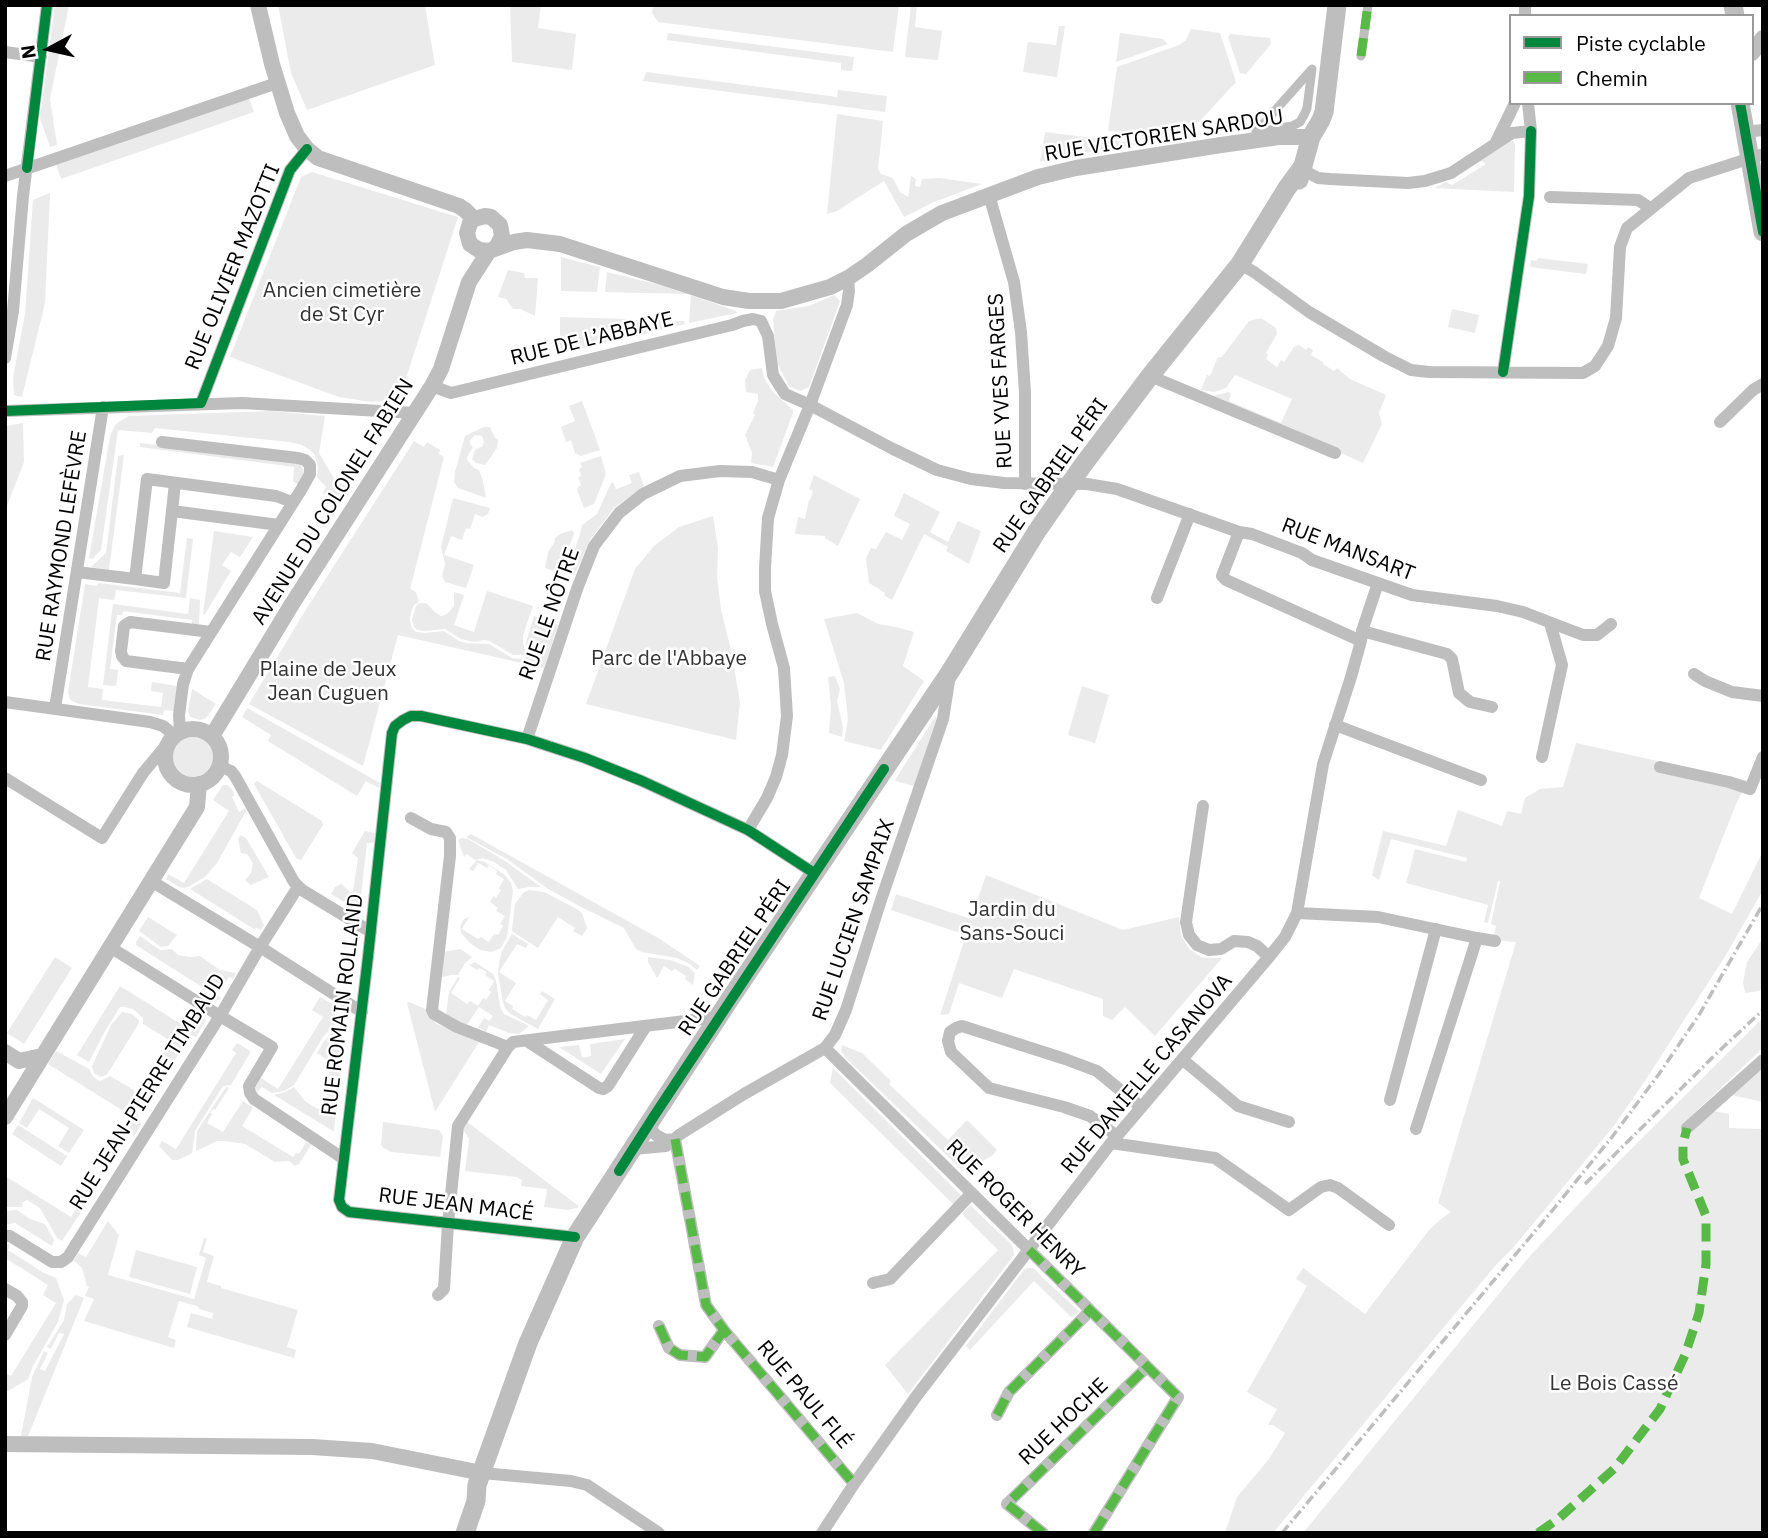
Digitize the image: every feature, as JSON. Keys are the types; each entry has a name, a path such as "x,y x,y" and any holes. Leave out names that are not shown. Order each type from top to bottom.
{"main road":[{"path":"1311,136 1312,110 1327,5"},
{"path":"1311,136 1324,112 1337,5"},
{"path":"1741,105 1755,131"},
{"path":"1752,105 1763,232"},
{"name":"RUE GABRIEL PÉRI","path":"465,1533 476,1501 479,1480 528,1343 575,1237 814,873 950,672 1037,531 1150,376 1240,264 1257,255 1278,226 1296,195 1311,136"},
{"name":"RUE GABRIEL PÉRI","path":"455,1533 467,1497 479,1480"}],"street":[{"path":"5,358 13,311 23,196 47,5"},
{"path":"258,5 287,113 297,136 307,149 318,159 459,206 474,219"},
{"path":"1361,56 1368,5"},
{"path":"5,52 41,57"},
{"path":"1312,69 1307,108 1300,122 1292,126 1256,132 1309,72 1312,69"},
{"path":"5,176 277,83"},
{"path":"1496,142 1514,105"},
{"path":"1503,372 1529,196 1531,131 1528,105"},
{"path":"1301,169 1318,178 1415,183 1451,173 1513,133 1531,131"},
{"name":"RUE VICTORIEN SARDOU","path":"500,225 512,230 541,234 560,244 723,297 781,301 830,287 848,278 905,234 942,213 1038,177 1076,168 1279,137 1311,136"},
{"name":"RUE OLIVIER MAZOTTI","path":"201,403 290,170 307,149"},
{"path":"1240,264 1309,312 1405,367 1429,372 1583,373 1595,366 1608,346 1616,318 1620,247 1627,228 1689,178 1758,161"},
{"name":"RUE YVES FARGES","path":"989,195 1014,282 1021,332 1025,393 1025,484"},
{"path":"1550,197 1638,200 1650,208"},
{"path":"491,217 500,225 502,236 498,246 491,250 479,250 470,244 467,233 474,219 491,217"},
{"name":"RUE VICTORIEN SARDOU","path":"491,250 527,240 560,244"},
{"name":"AVENUE DU COLONEL FABIEN","path":"212,736 441,369 469,282 470,244"},
{"name":"AVENUE DU COLONEL FABIEN","path":"469,282 491,250"},
{"path":"748,830 767,799 776,777 786,734 785,668 765,591 768,518 779,480 847,305 848,278"},
{"name":"RUE MANSART","path":"761,301 761,321 768,336 773,375 785,394 937,470 971,479 1004,483 1087,484 1117,489 1239,532 1252,534 1302,553 1312,560 1412,595 1505,607 1583,635 1597,635 1611,624"},
{"name":"RUE DE L’ABBAYE","path":"432,386 451,393 743,321 761,321"},
{"path":"1150,376 1335,453"},
{"path":"1720,422 1753,390 1763,384"},
{"name":"RUE RAYMOND LEFÈVRE","path":"55,708 103,407 201,403 276,404 414,413"},
{"path":"5,411 103,407"},
{"path":"5,778 102,838 143,773 174,736 188,729 205,731 212,736 220,750 219,766 208,781 190,785 181,783 167,770 165,751 174,736 183,684 188,670 310,474 310,465 298,458 162,442"},
{"name":"RUE LE NÔTRE","path":"527,739 577,589 594,547 619,513 643,494 680,476 720,471 749,472 779,480"},
{"path":"135,579 147,479 276,496 292,502"},
{"path":"77,572 164,583 175,483"},
{"path":"172,511 279,525"},
{"path":"1157,598 1190,514"},
{"path":"1239,532 1222,576 1226,580 1362,636 1447,654 1452,660 1459,693 1470,702 1492,707"},
{"name":"RUE DANIELLE CASANOVA","path":"822,1533 918,1394 1114,1139 1285,937 1297,914 1318,787 1378,583"},
{"path":"188,670 124,660 121,651 124,626 130,622 211,632"},
{"path":"1542,757 1562,665 1550,623"},
{"name":"RUE LUCIEN SAMPAIX","path":"633,1149 666,1146 744,1094 825,1048 835,1035 846,1010 943,719 950,672"},
{"path":"1694,674 1732,692 1763,696"},
{"path":"5,702 150,722 163,726 174,736"},
{"name":"RUE ROMAIN ROLLAND","path":"339,1200 393,733 395,726 403,720 411,716 421,716 527,739 585,758 748,830 814,873"},
{"path":"1335,725 1481,780"},
{"path":"1660,767 1750,789 1763,757"},
{"path":"219,766 231,771 235,776 294,882 371,932"},
{"path":"5,1117 197,807 199,784"},
{"path":"1203,806 1186,922 1189,935 1197,945 1209,950 1221,949 1234,941 1248,942 1269,957"},
{"path":"411,818 431,829 446,832 450,838 432,1010 434,1014 457,1027 508,1047"},
{"path":"151,881 362,1012"},
{"name":"RUE JEAN-PIERRE TIMBAUD","path":"5,1237 10,1236 52,1262 61,1262 68,1257 299,887"},
{"path":"1297,914 1378,917 1495,941"},
{"path":"1390,1100 1436,929"},
{"path":"1416,1129 1477,938"},
{"path":"110,947 272,1046 249,1086 250,1093 254,1099 344,1158"},
{"path":"438,1295 444,1289 458,1126 513,1042 718,1019"},
{"path":"527,1041 603,1089 608,1086 646,1026"},
{"path":"1141,1107 1097,1071 962,1027 950,1032 948,1041 951,1052 989,1088 1090,1116 1114,1139 1215,1157 1289,1210 1321,1187 1330,1185 1389,1225"},
{"name":"RUE ROGER HENRY","path":"825,1048 1178,1397 1094,1533"},
{"path":"12,1056 42,1056"},
{"path":"12,1056 24,1069 27,1081"},
{"path":"1182,1059 1238,1106 1289,1122"},
{"path":"1687,1128 1763,1060"},
{"path":"650,1121 651,1129 656,1135 665,1140 675,1139"},
{"name":"RUE PAUL FLÉ","path":"675,1139 706,1306 854,1484"},
{"path":"873,1283 890,1279 972,1193"},
{"name":"RUE JEAN MACÉ","path":"339,1200 342,1207 349,1212 575,1237"},
{"path":"5,1289 17,1296 22,1306 5,1335"},
{"path":"997,1415 1009,1392 1090,1311"},
{"path":"659,1326 669,1349 680,1355 705,1357 724,1330"},
{"name":"RUE HOCHE","path":"1043,1533 1007,1504 1147,1367"},
{"path":"5,1444 312,1447 372,1451 479,1480 571,1481 587,1485 638,1527 659,1533"}],"green space":[{"path":"55,5 69,5 50,99 57,145 50,147 40,118"},
{"path":"278,5 425,5 435,65 307,110 291,73"},
{"path":"510,5 541,5 538,28 576,34 572,70 512,62"},
{"path":"653,5 899,5 893,52 658,22 652,13"},
{"path":"911,5 917,5 915,27 942,31 938,60 905,57"},
{"path":"1059,26 1065,26 1057,77 1023,72 1028,42 1056,45"},
{"path":"1191,29 1220,33 1236,82 1199,122 1149,134 1108,131 1117,67 1179,45 1186,40"},
{"path":"668,33 854,57 852,71 841,70 841,63 667,40"},
{"path":"1120,33 1163,39 1168,44 1116,62"},
{"path":"1230,34 1270,38 1271,44 1246,74 1240,73 1228,37"},
{"path":"646,72 837,97 838,90 887,96 885,112 643,81"},
{"path":"249,98 254,112 61,179 56,164"},
{"path":"837,114 883,121 878,169 881,174 893,178 900,192 908,197 911,176 916,179 915,186 920,187 922,179 940,178 982,184 934,202 904,217 884,181 837,211 827,214"},
{"path":"1045,132 1140,144 1040,162"},
{"path":"1513,141 1514,192 1434,188 1446,182 1452,185 1486,164 1480,160 1507,142"},
{"name":"Ancien cimetière de St Cyr","path":"312,172 458,217 399,400 371,402 339,397 230,357 301,177"},
{"path":"50,193 45,303 22,397 14,395 13,378 25,314 33,200"},
{"path":"561,257 600,267 597,292 561,291"},
{"path":"1538,258 1588,264 1586,274 1530,267 1531,260 1537,261"},
{"path":"508,270 524,273 525,278 538,278 535,316 520,309 513,309 506,299 498,297"},
{"path":"607,272 664,286 687,294 605,292"},
{"path":"691,295 736,311 737,313 689,323"},
{"path":"834,295 840,301 809,387 800,391 789,386 777,363 773,320 776,311 809,306"},
{"path":"1452,309 1479,315 1475,333 1448,327"},
{"path":"560,317 627,319 627,338 560,353"},
{"path":"1261,318 1276,328 1277,334 1266,353 1266,359 1277,367 1294,347 1299,345 1306,350 1308,347 1313,350 1311,355 1334,371 1337,368 1350,379 1386,395 1379,413 1382,424 1363,463 1212,396 1229,392 1229,401 1281,423 1292,399 1235,375 1226,388 1214,392 1201,390 1218,357 1221,358 1249,321"},
{"path":"632,320 684,321 685,324 632,337"},
{"path":"762,368 764,378 773,392 793,410 773,467 751,463 752,453 745,435 755,415 753,413 758,394 746,392 745,380 750,370"},
{"path":"582,401 600,450 581,456 575,453 571,440 566,442 561,427 575,421 569,406"},
{"path":"272,411 325,416 319,453 336,482 353,487 341,505 323,493 326,487 317,477 315,455 302,445 155,428 152,433 118,430 101,550 92,559 89,558 110,436 115,425 129,416"},
{"path":"23,423 24,462 5,511 5,426"},
{"path":"490,427 498,440 497,448 485,465 476,463 472,459 474,453 484,442 482,436 475,435 470,440 473,448 467,460 479,470 486,498 458,488 454,482 465,436"},
{"name":"Plaine de Jeux Jean Cuguen","path":"414,441 424,447 427,442 440,450 439,454 444,457 410,589 416,592 419,602 411,612 412,628 416,632 425,633 444,631 459,641 489,644 512,658 520,659 528,654 526,643 534,616 558,625 544,668 398,635 363,766 249,704"},
{"path":"140,443 300,463 304,472 298,485 293,481 294,467 140,447"},
{"path":"124,455 109,570 91,567 106,553 118,456"},
{"path":"601,456 606,474 594,504 584,508 577,490 581,485 578,477 581,476 580,463"},
{"path":"639,472 644,486 614,508 590,540 574,576 567,573 582,525 597,514 611,483 613,482 616,489 625,486 632,483 629,475"},
{"path":"814,475 860,499 838,546 825,536 795,534 798,517 805,519 813,491 809,489"},
{"path":"904,493 940,512 930,532 948,542 958,521 981,531 969,564 946,551 948,547 924,534 892,600 869,583 866,558 871,548 876,549 886,532 902,540 910,524 894,516"},
{"path":"453,498 490,508 488,514 483,517 475,514 470,529 466,528 462,540 451,536 444,555 474,565 466,588 445,582 442,576 445,564 441,547"},
{"name":"Parc de l'Abbaye","path":"713,516 718,548 717,577 721,610 740,703 736,740 586,704 635,569 654,546 679,527"},
{"path":"572,530 574,533 560,573 545,568 548,552 555,538"},
{"path":"214,531 253,537 240,557 231,552 222,565 231,571 203,614"},
{"path":"187,538 193,539 186,598 116,590 114,600 99,598 88,687 103,689 102,700 161,707 163,693 151,691 152,682 177,686 174,711 164,710 163,715 72,701 68,692 85,584 97,586 99,583 180,593"},
{"path":"487,591 533,606 523,635 524,655 513,655 490,641 461,639 445,629 426,631 414,627 412,620 416,606 426,603 441,616 447,614 454,606 454,592 464,595 454,625 474,632"},
{"path":"190,598 200,600 199,625 192,624 192,620 123,611 122,615 117,615 110,669 118,670 116,686 103,685 113,604 188,614"},
{"path":"857,613 878,624 914,632 903,666 924,681 881,750 844,741 848,720 844,683 824,619"},
{"path":"835,676 840,689 837,701 843,727 842,737 829,733 831,707 828,677"},
{"path":"1082,686 1109,695 1095,743 1068,735"},
{"path":"192,689 216,704 206,718 200,720 190,717 188,711"},
{"path":"247,708 380,783 379,788 366,781 357,796 268,741 271,735 242,717"},
{"path":"935,717 914,786 895,781 895,780"},
{"path":"193,734 209,741 216,757 209,773 193,780 177,773 170,757 177,741"},
{"path":"1576,743 1748,781 1736,804 1699,898 1732,914 1763,851 1763,890 1726,955 1613,1127 1513,1248 1273,1533 1225,1533 1237,1497 1269,1459 1285,1433 1273,1425 1268,1425 1277,1409 1247,1392 1307,1286 1296,1279 1303,1268 1365,1314 1429,1230 1451,1212 1438,1203 1516,942 1493,940 1496,926 1491,924 1500,881 1488,923 1484,922 1488,905 1406,883 1415,849 1466,862 1467,858 1391,839 1379,880 1372,875 1383,831 1446,846 1458,810 1502,826 1507,811 1521,814 1525,798 1540,789 1563,787"},
{"path":"257,781 322,821 323,825 301,860 296,858 254,784"},
{"path":"223,785 231,788 239,812 246,808 246,811 217,863 205,877 188,887 179,887 166,879 168,874 184,883 229,811 213,800"},
{"path":"365,831 375,833 374,843 367,843 357,910 331,894 335,887 341,884 350,892 353,891 358,858 352,853"},
{"path":"471,834 660,939 700,966 697,970 677,958 636,949 624,928 548,889 507,859 466,837"},
{"path":"241,835 246,838 269,877 251,885 245,880 251,873 253,863 247,854 241,853 238,839"},
{"path":"462,838 505,861 541,887 518,889 506,870 494,862 482,858 475,860 467,854 464,857 458,840"},
{"path":"477,860 485,862 505,875 513,891 507,937 501,948 491,952 480,950 470,943 461,933 460,927 464,919 469,917 462,929 489,942 494,934 498,935 503,926 500,924 505,916 496,911 498,908 490,902 501,890 499,888 504,879 489,865 487,868 478,863 473,871 469,869"},
{"name":"Jardin du Sans-Souci","path":"986,875 1123,930 1179,917 1181,935 1189,949 1201,957 1222,958 1155,1036 1125,1007 1112,1020 1103,1016 1103,999 1014,969 1002,998 959,983 949,1014 940,1015 966,935 891,910 896,894 971,919"},
{"path":"207,879 257,910 264,925 261,930 254,929 190,889"},
{"path":"524,892 544,892 582,913 587,928 582,936 558,917 538,948 513,932 515,904"},
{"path":"148,917 177,935 168,946 161,947 139,931"},
{"path":"512,934 528,944 526,948 517,944 499,972 516,983 505,1001 525,1017 527,1015 536,1020 548,1000 540,994 542,991 555,999 538,1029 509,1013 503,1002 498,974 499,963 502,951"},
{"path":"140,936 160,950 172,949 178,955 200,956 220,970 236,973 233,979 229,977 217,995 221,998 212,1002 210,1000 213,994 136,945"},
{"path":"1763,938 1763,988 1745,993 1743,982 1747,962"},
{"path":"460,949 472,957 458,975 442,977 444,952"},
{"path":"55,957 72,968 24,1044 7,1033"},
{"path":"648,957 670,960 689,967 695,974 693,985 685,979 686,976 664,966 657,978"},
{"path":"475,962 493,974 504,1014 529,1026 519,1034 489,1025 486,1032 478,1027 484,1018 489,1021 493,1016 479,1007 466,1026 446,1014 449,992 458,977 460,978 451,993 467,1004 470,1001 478,1006 491,992 489,990 494,981 485,975 487,972 469,965"},
{"path":"120,986 192,1031 202,1015 206,1020 196,1037 191,1035 169,1040 143,1024 143,1018 133,1009 120,1007 89,1062 77,1055"},
{"path":"320,997 340,1009 334,1017 339,1020 323,1037 294,1085 284,1091 272,1093 262,1087 257,1092 256,1087 261,1078 278,1089 323,1017 312,1010"},
{"path":"407,1003 430,1011 435,1023 479,1042 435,1112"},
{"path":"122,1012 132,1014 139,1023 110,1070 100,1077 94,1073 92,1066 111,1025"},
{"name":"Le Bois Cassé","path":"1763,1018 1763,1048 1687,1120 1713,1111 1729,1114 1729,1128 1763,1129 1763,1533 1303,1533 1529,1257 1618,1162"},
{"path":"345,1020 333,1131 274,1095 294,1087 305,1101 316,1108 324,1109 328,1100 330,1079 326,1060 317,1053 324,1041"},
{"path":"189,1037 141,1114 138,1093 170,1042"},
{"path":"625,1039 601,1074 559,1047 579,1045 582,1058 591,1056 590,1044"},
{"path":"237,1043 250,1053 231,1085 223,1086 195,1131 192,1153 172,1160 159,1146 162,1141 176,1149 236,1053 232,1050"},
{"path":"842,1045 862,1053 891,1081 889,1084 948,1140 967,1120 997,1150 992,1156 963,1171 847,1059 841,1051"},
{"path":"56,1051 89,1069 93,1077 100,1081 110,1076 134,1090 141,1125 134,1136 125,1130 133,1117 48,1064"},
{"path":"1763,1064 1763,1102 1731,1095"},
{"path":"833,1068 962,1196 954,1205 830,1083"},
{"path":"227,1087 229,1088 215,1110 210,1113 212,1114 207,1123 223,1132 243,1101 253,1108 242,1126 293,1157 296,1153 299,1154 306,1142 311,1145 299,1164 295,1166 289,1161 275,1162 245,1144 225,1141 217,1141 196,1151 197,1131"},
{"path":"33,1098 84,1130 69,1153 58,1146 69,1128 39,1109 27,1128 19,1123"},
{"path":"466,1121 580,1207 568,1210 544,1207 547,1189 521,1186 522,1180 517,1177 465,1171 469,1139 463,1129"},
{"path":"383,1122 439,1130 443,1136 440,1157 391,1152 384,1148 381,1145"},
{"path":"18,1125 67,1156 61,1166 12,1134"},
{"path":"5,1176 71,1217 80,1203 85,1206 62,1241 57,1238 40,1208 27,1200 22,1203 23,1207 5,1207"},
{"path":"970,1205 1010,1243 1014,1255 908,1394 885,1365 998,1250 962,1214"},
{"path":"17,1210 30,1219 45,1224 54,1240 52,1246 15,1223 5,1225 5,1211"},
{"path":"108,1221 119,1235 108,1275 194,1299 206,1258 199,1255 204,1238 207,1238 203,1252 214,1256 207,1282 298,1310 287,1347 296,1350 294,1358 187,1327 191,1313 212,1319 213,1313 179,1301 168,1337 176,1340 174,1348 84,1321 94,1299 85,1296 89,1287 82,1268 74,1261 78,1253 86,1257"},
{"path":"6,1244 10,1245 8,1250 56,1278 64,1300 58,1322 28,1379 8,1391 5,1391 5,1373 11,1376 56,1303 43,1295 48,1285 5,1258"},
{"path":"136,1250 197,1267 190,1294 129,1277"},
{"path":"1027,1268 1034,1268 1080,1312 1071,1317 1034,1281 970,1350 966,1346"},
{"path":"76,1295 84,1298 28,1436 21,1436 32,1377 44,1351 48,1353 40,1369 45,1371 64,1334 59,1333 51,1349 47,1347 64,1320 67,1304"}],"railway":[{"path":"1282,1533 1612,1137 1699,1015 1763,904"},
{"path":"1585,1184 1763,1010"}],"marked path":[{"path":"1361,56 1368,5"},
{"path":"1538,1533 1558,1519 1615,1468 1660,1409 1685,1355 1699,1313 1706,1264 1706,1216 1683,1159 1687,1128"},
{"path":"675,1139 706,1305 854,1484"},
{"path":"1029,1250 1178,1397 1094,1533"},
{"path":"997,1415 1009,1392 1090,1311"},
{"path":"659,1326 669,1348 680,1355 705,1357 724,1330"},
{"path":"1043,1533 1007,1504 1147,1367"}],"cycle path":[{"path":"27,168 47,5"},
{"path":"1740,105 1763,232"},
{"path":"1503,372 1529,196 1531,131"},
{"path":"5,411 201,403 290,170 307,149"},
{"path":"575,1237 349,1212 342,1207 339,1200 392,733 395,726 411,716 421,716 527,739 585,758 748,830 814,873"},
{"path":"619,1171 884,769"}]}
